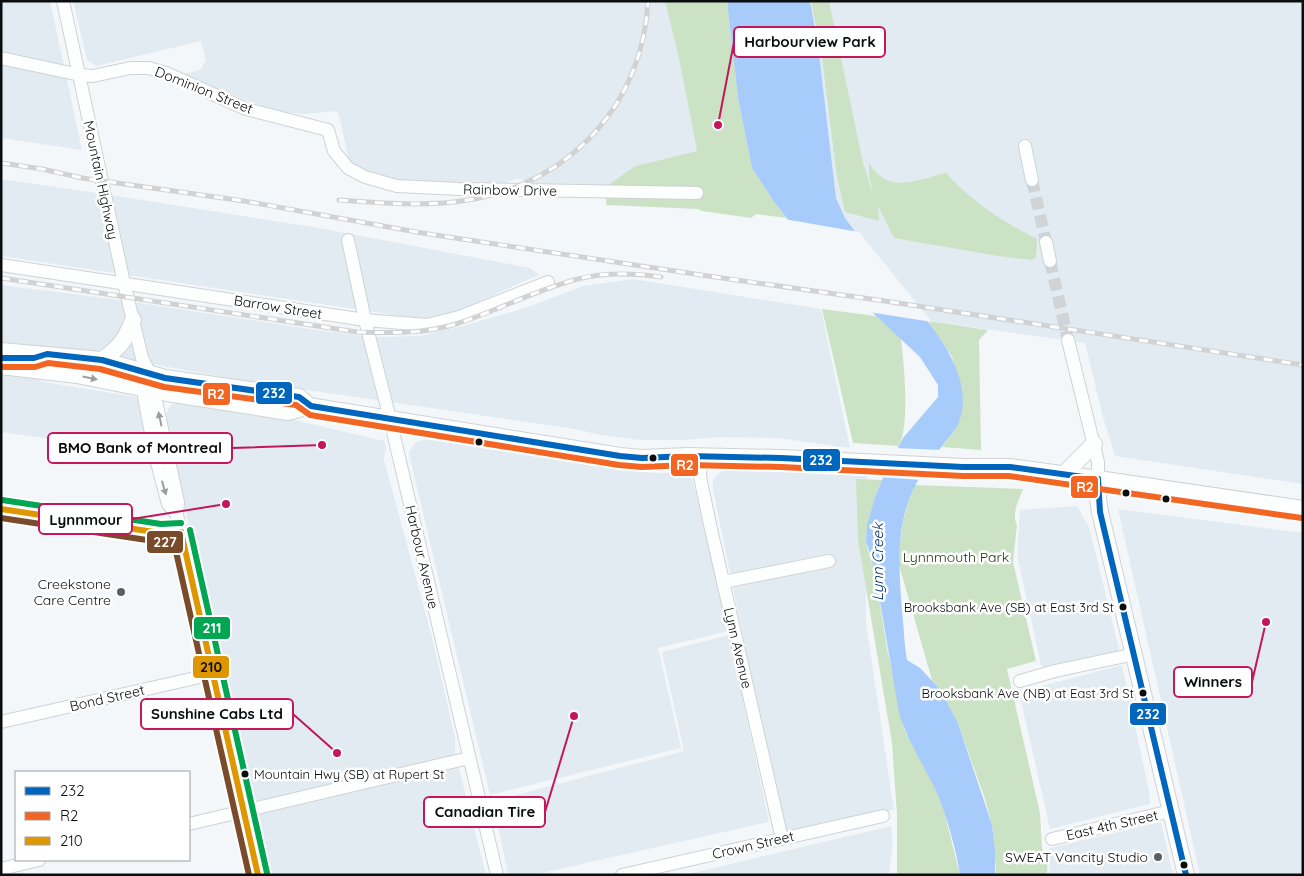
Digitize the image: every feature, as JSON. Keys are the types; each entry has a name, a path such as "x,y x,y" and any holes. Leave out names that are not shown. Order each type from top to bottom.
{"main road":[{"path":"102,360 119,348 133,320"},
{"path":"1,350 102,360 144,367 165,378 299,397 309,406"},
{"path":"1,366 77,376 148,390 288,412 309,406 620,456 642,458 700,456 963,467 1010,467 1303,509"},
{"path":"1064,474 1094,444"},
{"path":"1098,479 1099,504 1186,875"}],"street":[{"name":"Mountain Highway","path":"62,1 80,75 105,200 144,367 156,459 168,504 177,515 258,875"},
{"name":"Dominion Street","path":"1,58 80,75 93,76 130,68 149,68 166,73 246,109 328,130 334,151"},
{"path":"1025,146 1032,180"},
{"name":"Rainbow Drive","path":"334,151 348,168 365,177 397,186 697,194"},
{"name":"Harbour Avenue","path":"348,240 365,320 390,419 496,875"},
{"path":"1046,242 1050,261"},
{"name":"Barrow Street","path":"1,265 365,320 427,325 459,317 548,282"},
{"path":"1068,340 1098,462 1098,479"},
{"name":"Lynn Avenue","path":"700,456 700,477 782,839"},
{"path":"1,509 161,533 181,532"},
{"path":"723,582 829,561"},
{"path":"1020,681 1056,671 1135,654"},
{"name":"Bond Street","path":"1,722 213,674"},
{"path":"190,824 469,758"},
{"name":"East 4th Street","path":"1052,839 1171,811"},
{"name":"Crown Street","path":"622,875 883,816"},
{"path":"4,870 36,861"}],"shaded area":[{"path":"1,1 50,1 82,150 1,138"},
{"path":"73,1 665,1 679,59 697,151 635,166 607,186 538,185 517,178 504,184 414,184 372,175 353,166 349,160 338,111 304,114 282,112 245,100 184,74 200,70 206,60 201,41 96,66 87,60"},
{"path":"810,1 1303,1 1303,484 1115,456 1103,417 1085,343 928,321 845,218 836,198 818,45"},
{"path":"1,179 319,228 530,268 539,275 434,321 1,256"},
{"path":"633,279 821,309 850,448 778,438 718,437 685,440 640,440 239,380 81,351 1,342 1,285 113,299 330,332 378,337 420,336 525,308 583,286"},
{"path":"1,373 29,376 44,382 136,397 140,401 152,453 1,432"},
{"path":"181,402 294,420 384,441 386,446 384,460 433,641 455,738 455,753 486,875 268,875 207,611 166,418 171,405"},
{"path":"425,439 607,468 656,473 682,472 691,476 729,631 658,648 681,748 490,795 410,458 409,452 415,443"},
{"path":"728,469 867,475 866,623 894,810 786,831 746,652 713,489 713,481 717,475"},
{"path":"1077,506 1089,527 1120,653 1042,669 1017,555 1020,510"},
{"path":"1118,509 1303,533 1303,875 1200,875"},
{"path":"729,635 769,822 533,875 508,875 493,801 684,751 662,652"},
{"path":"1122,665 1149,791 1150,804 1050,829 1019,692"},
{"path":"1161,822 1173,875 1049,875 1050,848"},
{"path":"891,826 893,842 889,875 684,875"}],"green space":[{"path":"665,1 727,1 738,98 752,168 786,218 756,214 751,218 698,209 606,205 607,186 635,166 697,151 679,59"},
{"path":"811,1 829,1 863,163 873,194 869,163 877,173 885,179 894,182 904,183 946,173 966,193 988,210 1037,239 1036,257 1032,260 998,256 894,238 878,206 879,221 845,212 837,177 821,50"},
{"path":"822,309 876,316 901,339 905,378 905,409 899,446 853,443"},
{"path":"928,321 988,330 979,340 981,450 942,447 957,427 961,386 952,357"},
{"path":"856,479 882,480 867,525 866,541 875,572 887,648 904,729 937,792 944,811 960,875 897,875 897,815 892,743 858,540"},
{"name":"Lynnmouth Park","path":"915,485 1023,489 1015,512 1017,525 1013,562 1036,661 1007,669 1040,813 1042,849 1048,857 1047,875 995,875 992,825 985,799 958,723 940,689 932,680 899,565 903,522"}],"water":[{"name":"Lynn Creek","path":"727,1 810,1 818,45 836,198 845,218 931,326 955,366 961,386 963,407 957,427 915,486 904,516 900,547 901,595 907,660 920,668 940,689 958,723 992,825 995,875 960,875 943,808 906,733 899,713 875,572 866,541 867,525 882,480 903,438 938,397 938,385 920,357 876,316 803,239 774,202 752,168 738,98"}],"pier":[{"path":"784,219 859,232 932,322 869,312"},
{"path":"895,448 943,450 922,480 880,477"}],"tunnel":[{"path":"1032,180 1046,242"},
{"path":"1050,261 1068,340"}],"railway":[{"path":"339,200 404,204 452,202 505,191 538,177 568,157 594,133 615,105 632,74 643,39 648,1"},
{"path":"1,163 42,169 82,178 244,201 422,233 1303,365"},
{"path":"1,278 357,332 382,333 432,330 456,324 578,279 620,274 661,277"}],"transit line":[{"name":"232","path":"1,358 34,358 47,354 102,360 165,378 299,397 311,406 620,456 642,458 688,456 781,458 963,467 1010,467 1098,479"},
{"name":"R2","path":"1,367 35,367 48,363 100,369 164,387 296,405 310,415 619,465 642,467 688,465 781,467 963,476 1009,476 1302,518"},
{"name":"232","path":"1098,479 1100,512 1186,875"},
{"name":"211","path":"2,500 161,524 181,523"},
{"name":"210","path":"1,509 161,533 181,532"},
{"name":"227","path":"1,518 160,542 181,541"},
{"name":"211","path":"190,530 267,873"},
{"name":"210","path":"181,532 258,875"},
{"name":"227","path":"172,534 249,875"}],"place":[{"name":"Harbourview Park","path":"718,125"},
{"name":"BMO Bank of Montreal","path":"322,445"},
{"name":"Lynnmour","path":"226,504"},
{"name":"Creekstone Care Centre","path":"121,592"},
{"name":"Brooksbank Ave (SB) at East 3rd St","path":"1123,607"},
{"name":"Winners","path":"1266,622"},
{"name":"Brooksbank Ave (NB) at East 3rd St","path":"1143,693"},
{"name":"Canadian Tire","path":"574,716"},
{"name":"Sunshine Cabs Ltd","path":"337,753"},
{"name":"Mountain Hwy (SB) at Rupert St","path":"245,774"},
{"name":"SWEAT Vancity Studio","path":"1158,857"}]}
